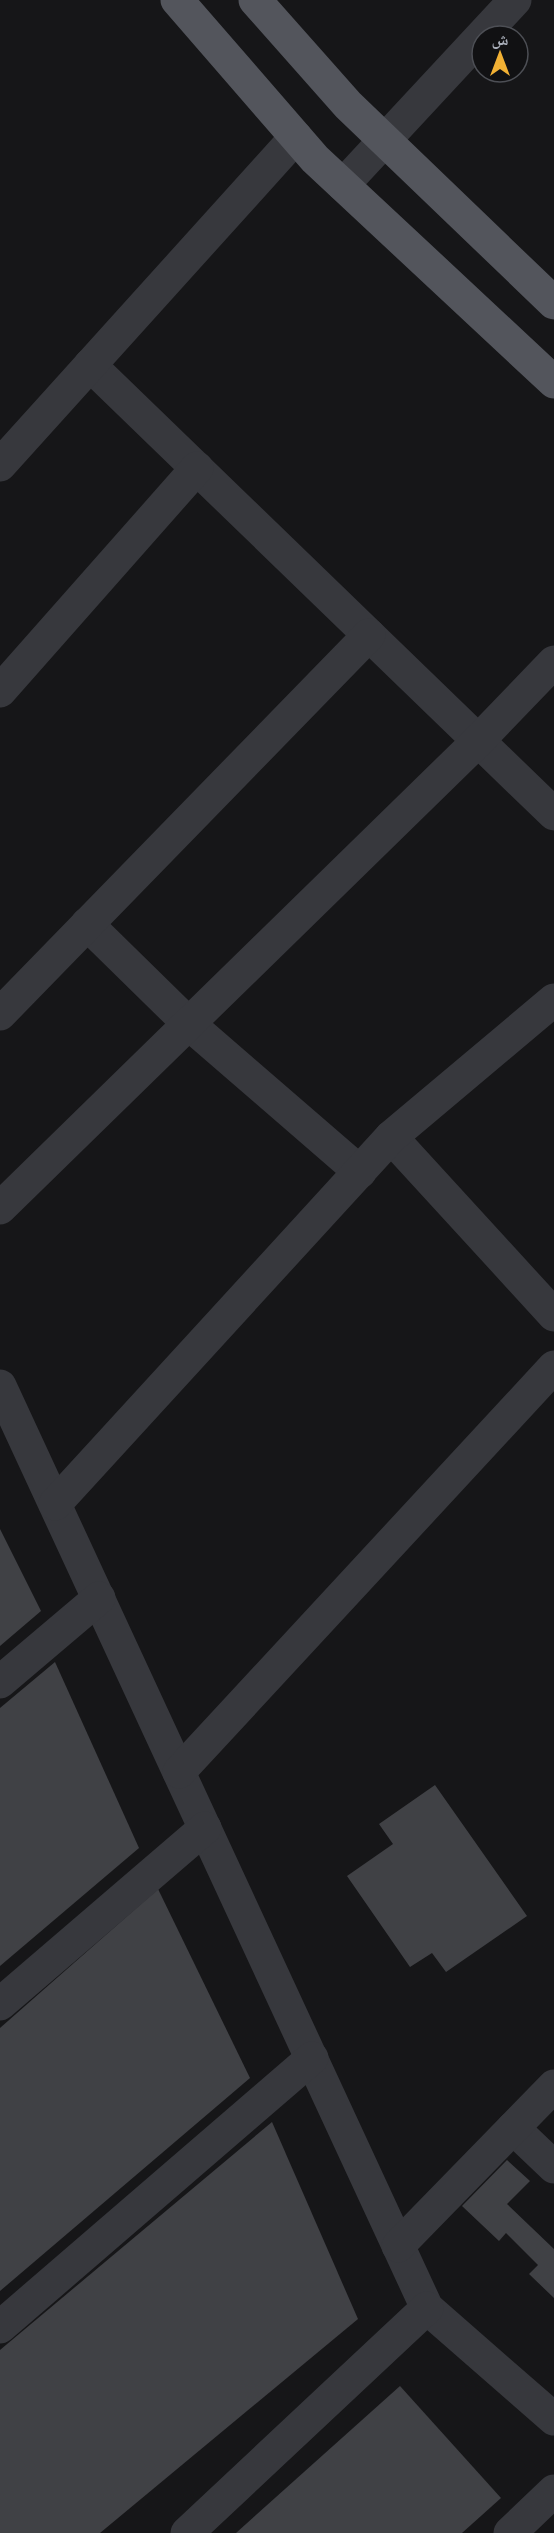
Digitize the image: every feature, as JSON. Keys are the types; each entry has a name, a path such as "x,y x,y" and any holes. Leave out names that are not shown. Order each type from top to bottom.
{"main road":[{"path":"177,0 296,137 343,185 554,382"},
{"path":"255,0 348,105 554,303"}],"street":[{"path":"343,185 515,0"},
{"path":"0,465 296,137"},
{"path":"90,365 554,814"},
{"path":"0,691 197,468"},
{"path":"0,1014 369,635"},
{"path":"0,1208 478,741 554,662"},
{"path":"87,924 189,1024 360,1172"},
{"path":"55,1504 391,1137 554,1000"},
{"path":"391,1137 554,1315"},
{"path":"179,1772 554,1367"},
{"path":"0,1386 427,2308 554,2419"},
{"path":"0,1682 99,1598"},
{"path":"0,2004 205,1828"},
{"path":"0,2327 312,2058"},
{"path":"398,2246 554,2086"},
{"path":"513,2128 554,2167"},
{"path":"187,2533 427,2308"},
{"path":"510,2533 554,2491"}],"building":[{"path":"0,1529 41,1611 0,1646"},
{"path":"55,1662 139,1848 0,1966 0,1708"},
{"path":"435,1785 527,1916 446,1972 432,1953 410,1967 347,1876 393,1844 379,1824"},
{"path":"158,1889 250,2078 0,2291 0,2028"},
{"path":"272,2122 358,2319 100,2533 0,2533 0,2350"},
{"path":"507,2160 530,2181 507,2204 554,2249 554,2298 529,2274 538,2265 506,2233 499,2241 462,2206"},
{"path":"400,2386 501,2498 462,2533 236,2533"}]}
